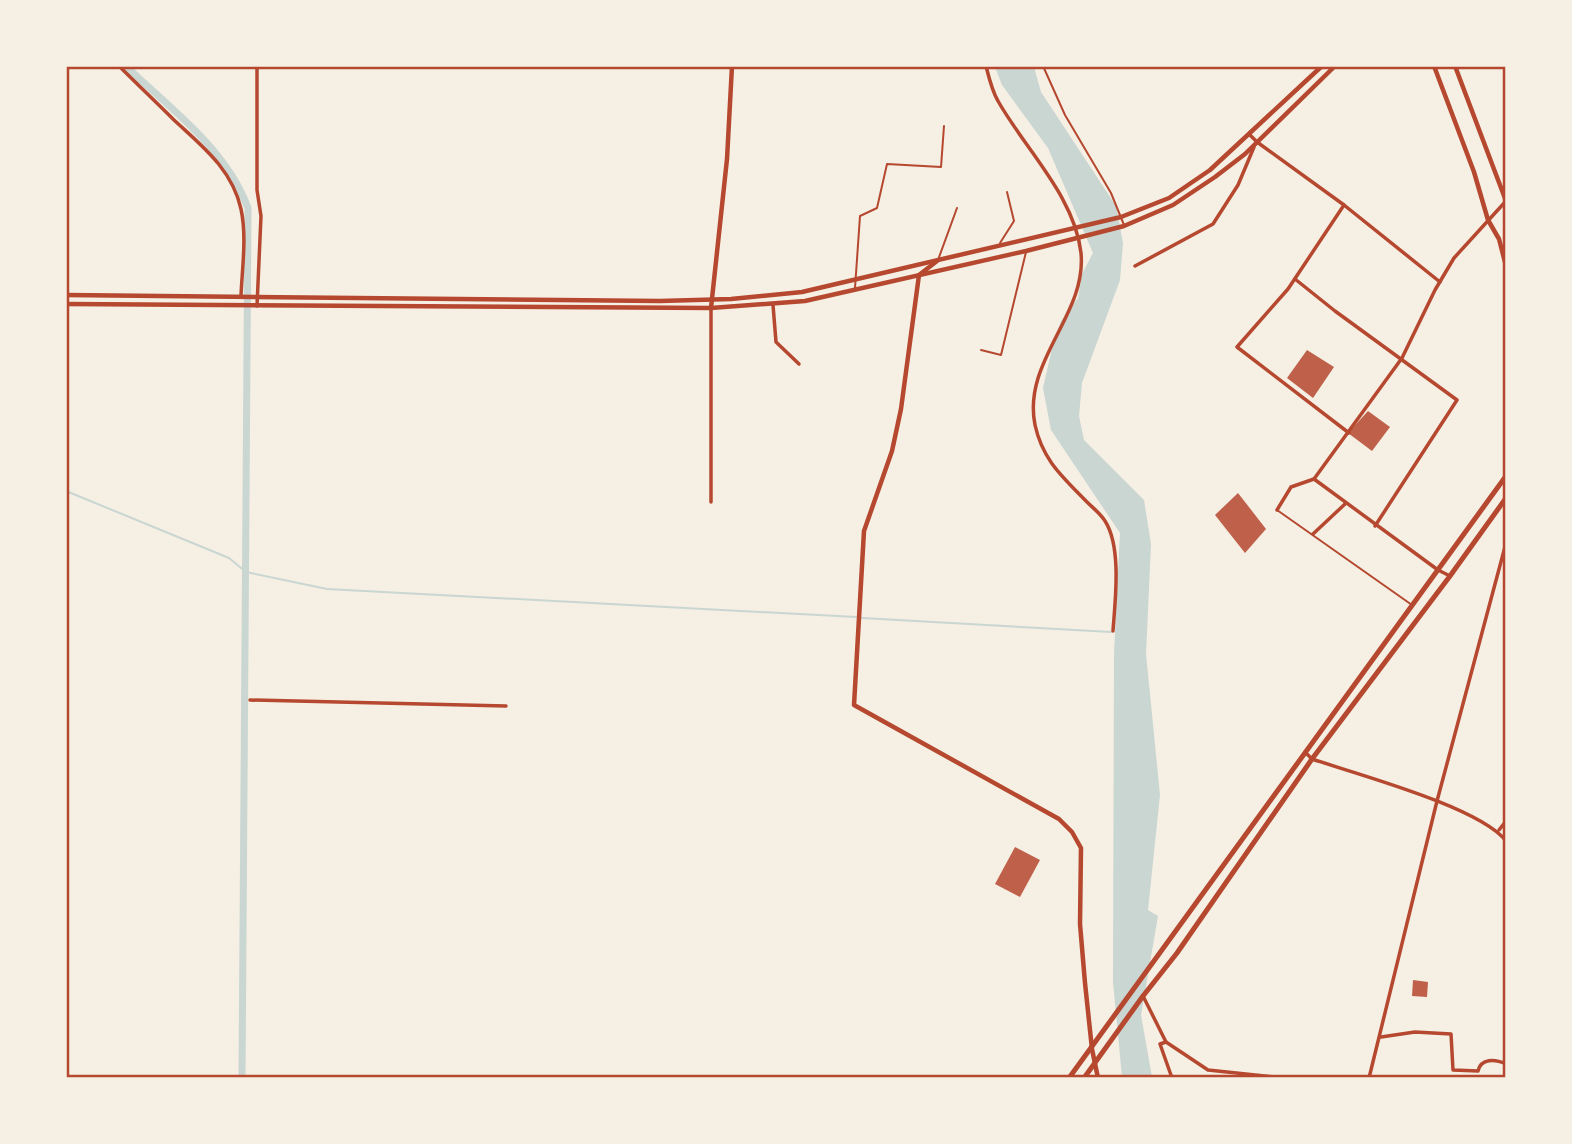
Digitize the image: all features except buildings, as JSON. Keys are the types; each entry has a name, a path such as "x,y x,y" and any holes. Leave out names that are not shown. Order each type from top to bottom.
{"main road":[{"path":"711,308 726,171 732,66"},
{"path":"66,295 660,301 731,299 802,292 1121,217 1170,198 1210,170 1251,135 1322,66"},
{"path":"66,304 711,308 805,301 1124,226 1173,205 1197,191 1257,142 1335,66"},
{"path":"1434,66 1474,172 1488,220 1499,239 1506,266"},
{"path":"1455,66 1506,201"},
{"path":"937,260 919,275 894,440 864,531 854,705 1059,819 1072,832 1081,848 1080,924 1092,1049 1098,1077"},
{"path":"802,292 805,301"},
{"path":"83,295 83,304"},
{"path":"433,298 433,305"},
{"path":"1069,1077 1092,1049 1506,476"},
{"path":"1084,1077 1177,953 1312,759 1506,498"}],"street":[{"path":"119,66 208,151 226,171 235,188 243,230 241,298"},
{"path":"257,66 257,190 261,216 257,307"},
{"path":"985,66 996,99 1027,148 1038,159 1078,226 1081,254 1077,290 1042,364 1036,383 1035,422 1044,454 1105,521 1111,536 1115,579 1113,631"},
{"path":"1251,135 1440,282"},
{"path":"1135,266 1213,224 1238,185 1257,142"},
{"path":"1277,510 1291,487 1314,479 1349,433 1402,359 1454,258 1506,201"},
{"path":"1343,205 1295,279 1237,347 1349,433"},
{"path":"1295,279 1457,400 1376,526"},
{"path":"773,305 776,342 799,364"},
{"path":"711,308 711,502"},
{"path":"1314,479 1345,504 1450,576"},
{"path":"1313,534 1345,504"},
{"path":"1369,1077 1437,801 1506,542"},
{"path":"250,700 506,706"},
{"path":"1305,752 1312,759 1437,801 1498,831 1506,841"},
{"path":"1498,831 1506,821"},
{"path":"1143,996 1166,1042 1208,1070 1284,1077"},
{"path":"1381,1037 1415,1032 1451,1034 1453,1070 1478,1071 1481,1064 1489,1060 1506,1064"},
{"path":"1166,1042 1160,1044 1172,1077"}],"lane":[{"path":"1043,66 1065,115 1111,193 1124,226"},
{"path":"855,289 860,216 877,208 887,164 941,167 944,126"},
{"path":"998,247 1014,221 1007,192"},
{"path":"937,260 957,208"},
{"path":"981,350 1001,355 1026,251"},
{"path":"1277,510 1413,605"}],"shaded area":[{"path":"995,67 1034,67 1041,92 1116,206 1123,243 1120,280 1082,383 1079,416 1084,440 1144,500 1151,544 1146,654 1160,795 1148,910 1158,916 1141,1015 1152,1077 1122,1077 1113,982 1114,653 1120,533 1051,430 1043,388 1061,321 1078,298 1082,274 1093,253 1048,148 1002,85"}],"waterway":[{"path":"126,66 211,148 238,186 248,208 242,1078"},
{"path":"66,491 229,558 246,572 327,589 856,617"},
{"path":"862,618 1111,632"}]}
